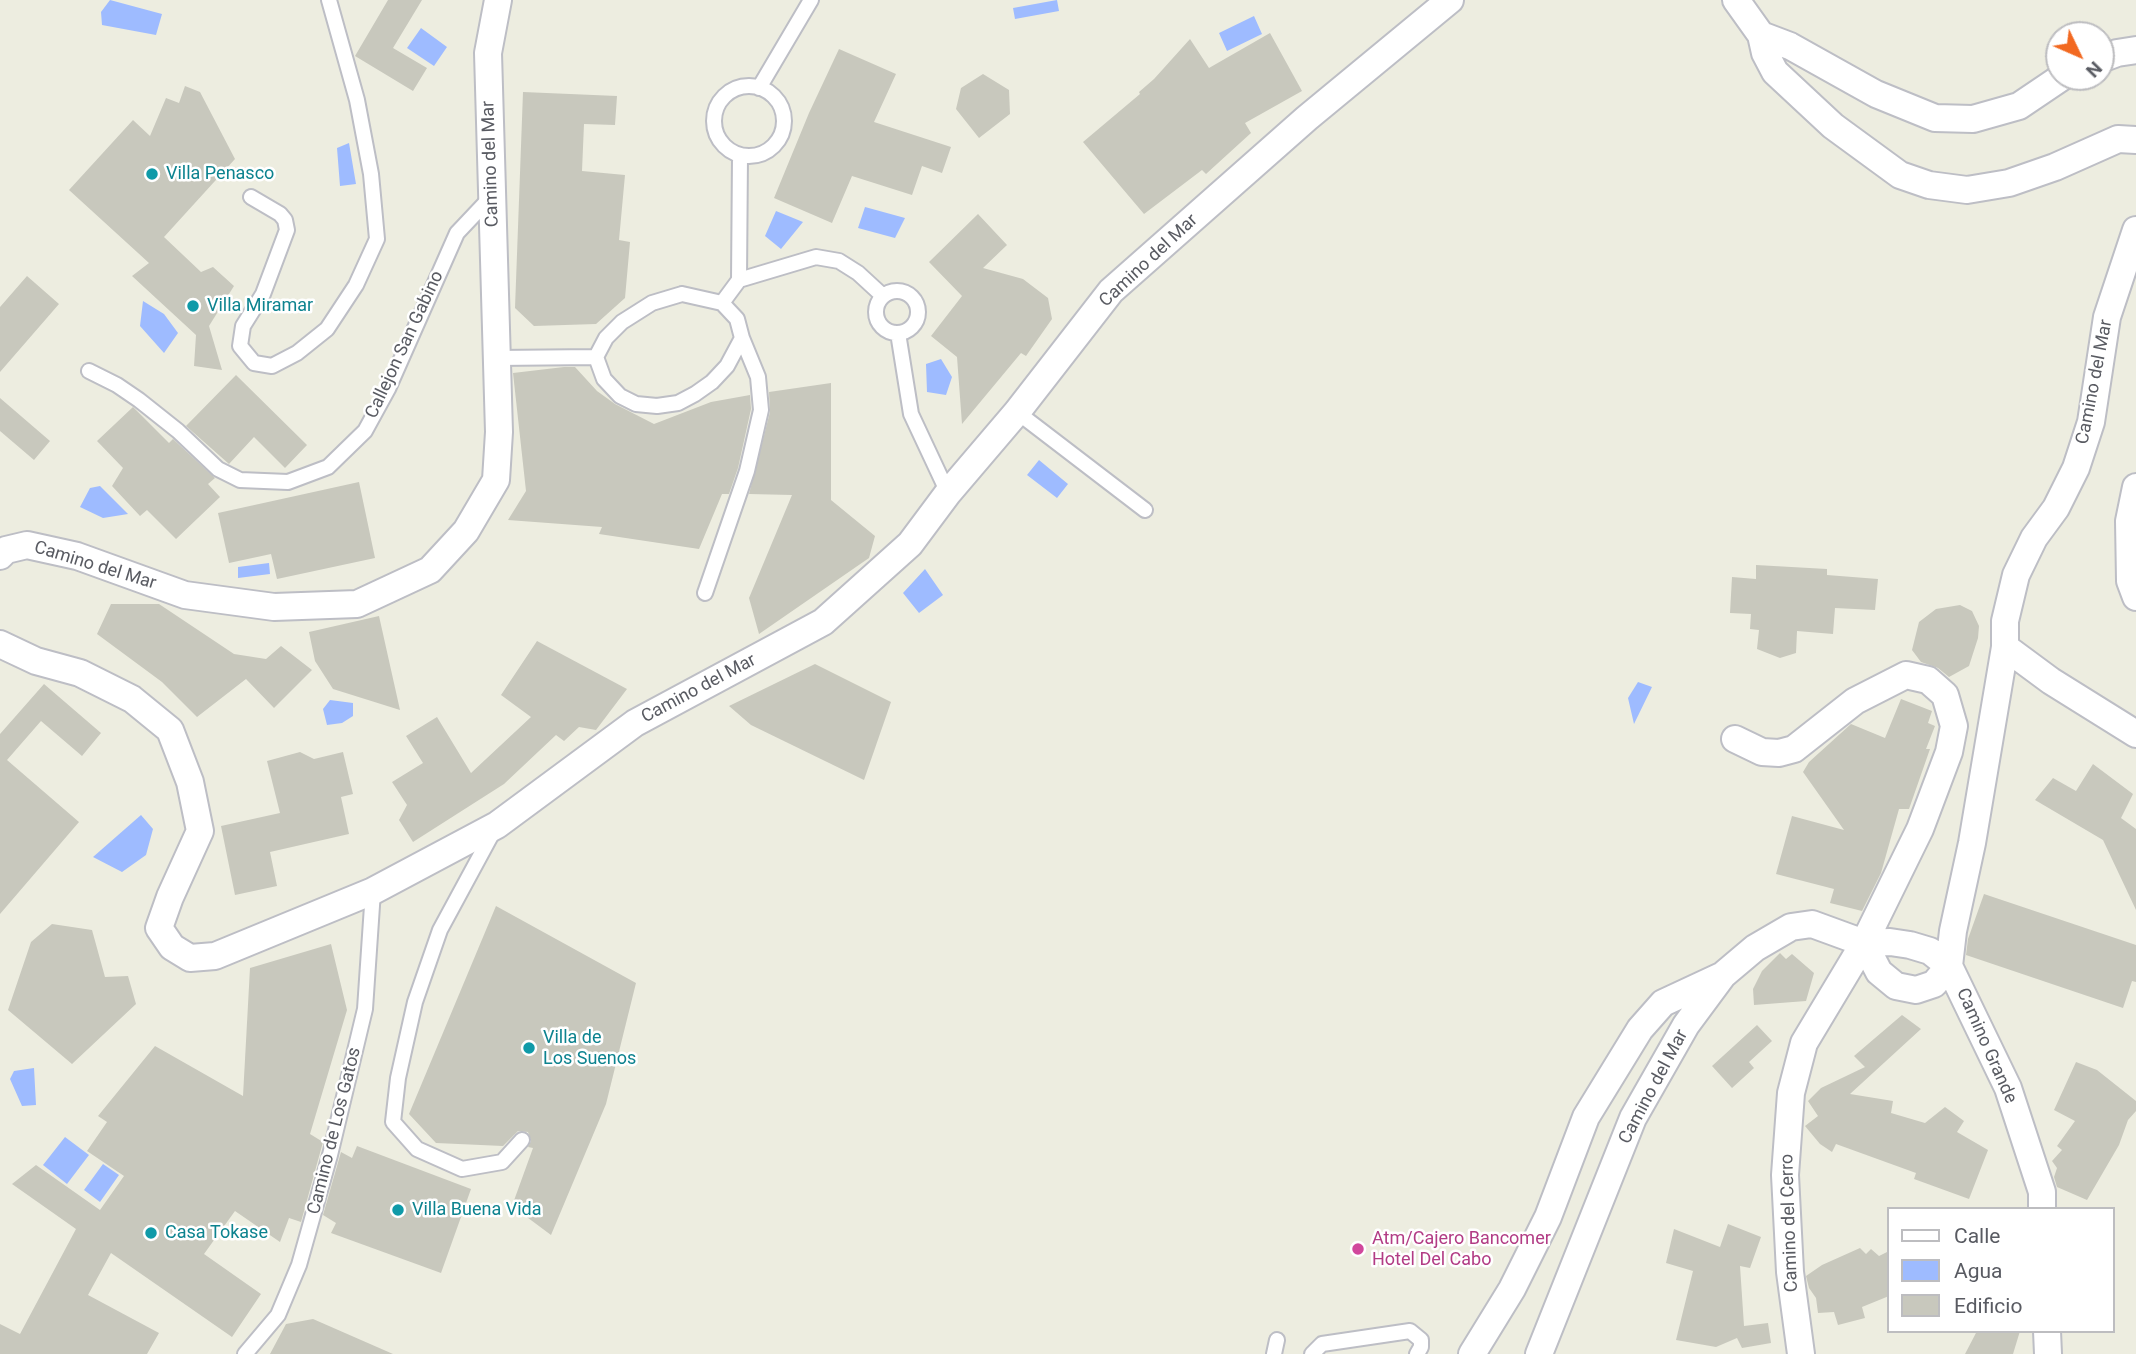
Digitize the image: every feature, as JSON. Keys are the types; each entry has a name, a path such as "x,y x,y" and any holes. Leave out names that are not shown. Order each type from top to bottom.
{"street":[{"name":"Camino del Mar","path":"0,556 6,550 27,545 77,556 185,595 274,607 357,604 430,570 466,531 496,480 499,432 488,53 498,0"},
{"name":"Camino del Mar","path":"0,644 36,661 80,673 132,699 170,730 190,782 200,831 159,928 172,947 190,958 215,956 373,891 497,824 635,723 823,622 910,544 1111,291 1307,118 1450,0"},
{"path":"1736,0 1762,34 1765,53 1775,72 1833,126 1900,175 1929,185 1967,190 2009,183 2055,167 2118,139 2136,140"},
{"path":"1762,34 1790,46 1876,94 1934,118 1973,119 2019,106 2045,88"},
{"path":"2115,54 2136,50"},
{"name":"Camino del Mar","path":"1539,1354 1633,1118 1686,1025 1723,975 1755,948 1791,927 1812,924 1864,943 1910,944 1930,951 1949,965 1953,930 1972,843 2005,647 2005,621 2016,575 2076,468 2087,434 2098,382 2107,317 2136,230"},
{"path":"2136,487 2129,522 2130,581 2136,597"},
{"path":"2005,647 2051,681 2136,734"},
{"name":"Camino del Cerro","path":"1735,739 1762,752 1779,753 1794,749 1855,701 1906,675 1927,680 1945,695 1954,726 1949,752 1920,829 1864,943 1804,1043 1791,1093 1785,1175 1790,1272 1801,1354"},
{"path":"1864,943 1880,972 1896,986 1916,990 1934,984 1949,965"},
{"name":"Camino Grande","path":"1949,965 2008,1088 2042,1192 2042,1207"},
{"path":"1472,1354 1512,1289 1548,1217 1586,1117 1640,1029 1663,1003 1723,975"},
{"path":"2047,1333 2048,1354"}],"lane":[{"path":"251,197 279,214 285,220 287,230 262,294 243,326 240,346 254,363 272,366 297,353 327,329 356,285 377,239 371,174 357,100 329,0"},
{"path":"759,88 811,0"},
{"path":"759,88 770,93 783,113 780,136 774,146 764,153 740,156 730,151 716,134 715,112 720,102 737,89 759,88"},
{"path":"722,303 739,280 740,156"},
{"name":"Callejon San Gabino","path":"89,372 128,393 178,431 218,469 240,480 288,482 328,467 365,430 388,389 457,233 491,197"},
{"path":"739,280 816,257 839,261 883,296"},
{"path":"896,291 910,296 917,308 917,315 911,327 898,333 886,330 877,320 876,307 883,296 896,291"},
{"path":"705,593 747,471 761,410 758,377 737,319 722,303 682,294 652,303 622,322 606,338 596,357 604,379 620,396 636,404 657,407 678,402 712,382 727,366 742,338"},
{"path":"898,333 911,414 948,493"},
{"path":"496,358 596,357"},
{"path":"1017,412 1145,510"},
{"path":"497,824 440,930 415,1002 398,1077 393,1122 417,1149 462,1168 502,1162 522,1140"},
{"name":"Camino de Los Gatos","path":"245,1354 278,1315 299,1265 327,1167 365,1009 373,891"},
{"path":"1312,1354 1322,1345 1410,1331 1420,1340 1421,1348 1417,1354"}],"water":[{"path":"110,0 162,14 156,35 102,25 101,12"},
{"path":"1057,0 1059,11 1015,19 1013,8"},
{"path":"1254,16 1262,34 1227,51 1219,33"},
{"path":"421,28 447,47 434,66 407,48"},
{"path":"349,143 356,184 340,186 337,148"},
{"path":"865,207 905,218 895,238 858,228"},
{"path":"776,211 803,222 781,249 765,236"},
{"path":"143,301 164,314 178,333 164,353 140,326"},
{"path":"941,359 952,377 946,395 927,392 926,364"},
{"path":"1039,460 1068,484 1057,498 1027,475"},
{"path":"100,486 128,514 103,518 80,507 90,488"},
{"path":"269,563 270,574 238,578 238,567"},
{"path":"925,569 943,595 919,613 903,593"},
{"path":"1638,682 1652,687 1634,724 1628,698"},
{"path":"330,700 353,703 353,716 342,723 327,725 323,709"},
{"path":"141,815 153,829 146,855 122,872 93,857"},
{"path":"34,1068 36,1105 22,1106 10,1079 14,1071"},
{"path":"65,1137 89,1155 67,1184 43,1165"},
{"path":"103,1164 119,1175 100,1202 84,1190"}],"building":[{"path":"388,0 422,0 393,48 427,68 413,91 355,56"},
{"path":"1270,33 1302,91 1245,123 1251,133 1206,174 1202,170 1144,214 1083,142 1140,94 1190,39 1209,68"},
{"path":"839,49 896,74 874,122 951,147 942,173 922,166 912,195 852,176 832,223 774,198"},
{"path":"983,74 1009,90 1010,114 979,138 956,109 961,88"},
{"name":"Villa Penasco","path":"185,86 200,92 235,159 164,237 201,272 213,267 234,286 209,326 222,370 194,366 196,335 132,276 149,263 69,190 133,120 150,136 166,98 179,103"},
{"path":"523,92 617,96 615,125 584,124 582,171 625,175 619,240 630,242 625,298 596,324 534,326 515,308"},
{"path":"978,214 1007,245 983,268 1023,279 1048,298 1052,319 1026,356 1021,353 962,424 957,357 931,336 962,296 929,262"},
{"path":"27,276 59,304 0,372 0,307"},
{"path":"575,367 597,391 615,404 654,424 711,402 750,395 751,409 738,468 729,494 722,494 699,549 599,534 602,527 508,520 526,491 513,373"},
{"path":"236,375 307,445 285,468 254,437 229,464 186,426"},
{"path":"831,383 831,500 875,536 869,558 759,634 749,598 792,495 749,494 770,412 769,392"},
{"path":"0,398 50,441 34,460 0,431"},
{"path":"133,407 169,443 173,439 215,478 208,484 220,497 176,539 147,510 140,516 112,486 123,468 97,441"},
{"path":"359,482 375,558 277,579 271,554 229,563 218,513"},
{"path":"1756,565 1827,569 1827,575 1878,579 1875,610 1835,608 1833,634 1797,631 1796,653 1780,658 1757,649 1759,630 1750,629 1751,614 1730,613 1732,577 1756,579"},
{"path":"111,604 159,604 234,654 266,659 281,646 312,670 274,708 246,679 197,717 162,682 97,634"},
{"path":"1960,605 1972,611 1979,626 1978,638 1969,666 1949,677 1938,668 1921,662 1912,650 1919,622 1936,609"},
{"path":"379,616 400,710 333,689 315,661 309,632"},
{"path":"537,641 627,689 596,730 579,727 564,741 556,735 504,784 413,842 399,820 407,805 392,782 423,763 406,736 437,717 471,773 531,717 501,695"},
{"path":"815,664 891,702 864,780 751,725 729,706"},
{"path":"44,684 101,733 82,756 41,721 7,760 79,822 0,914 0,734"},
{"path":"1901,699 1932,711 1928,723 1935,726 1926,749 1930,749 1909,809 1899,809 1881,873 1862,911 1830,903 1834,889 1776,874 1792,816 1844,830 1803,772 1809,762 1851,724 1885,738"},
{"path":"300,752 314,759 343,752 353,794 341,797 349,834 270,852 277,886 235,895 221,826 280,813 267,761"},
{"path":"2093,764 2133,794 2121,818 2136,829 2136,910 2103,840 2035,800 2053,778 2076,791"},
{"path":"1984,894 2136,945 2136,982 2132,981 2123,1008 1966,955 1968,939"},
{"name":"Villa de Los Suenos","path":"496,906 636,983 606,1104 551,1235 512,1206 533,1148 528,1147 531,1141 528,1132 518,1131 503,1146 436,1143 409,1114"},
{"path":"52,924 92,930 105,977 128,976 136,1004 72,1064 8,1010 31,942"},
{"path":"331,944 347,1010 310,1134 323,1142 301,1222 289,1218 280,1242 235,1211 204,1254 261,1294 232,1337 111,1253 88,1295 159,1333 147,1354 0,1354 0,1324 20,1334 76,1229 12,1184 36,1165 100,1210 124,1176 87,1151 107,1122 98,1116 155,1046 243,1096 250,968"},
{"path":"1780,953 1786,959 1792,954 1814,973 1806,1001 1754,1005 1753,989 1762,971"},
{"path":"1902,1015 1921,1029 1850,1094 1893,1101 1891,1113 1925,1123 1945,1107 1964,1121 1957,1132 1988,1150 1969,1199 1914,1179 1916,1173 1836,1144 1832,1152 1820,1144 1805,1126 1818,1116 1808,1101 1821,1088 1865,1067 1854,1056"},
{"path":"1757,1025 1772,1041 1749,1062 1754,1068 1732,1088 1712,1066"},
{"path":"2076,1062 2097,1070 2136,1101 2136,1111 2128,1120 2119,1145 2087,1200 2057,1187 2054,1177 2057,1168 2052,1161 2062,1150 2057,1146 2075,1121 2054,1110"},
{"name":"Villa Buena Vida","path":"357,1146 471,1189 441,1273 331,1233 336,1223 323,1215 341,1152 352,1158"},
{"path":"1728,1224 1761,1237 1750,1268 1740,1266 1744,1326 1768,1323 1771,1343 1742,1348 1737,1338 1716,1347 1676,1340 1693,1271 1666,1263 1674,1229 1720,1247"},
{"path":"1860,1248 1866,1254 1871,1249 1879,1256 1888,1252 1888,1296 1862,1307 1865,1318 1838,1325 1834,1312 1818,1313 1816,1298 1809,1288 1806,1276 1822,1265"},
{"path":"313,1319 393,1354 270,1354 286,1324"},
{"path":"1976,1333 2019,1333 2013,1354 1965,1354"}],"place":[{"name":"Villa Penasco","path":"152,174"},
{"name":"Villa Miramar","path":"193,306"},
{"name":"Villa de Los Suenos","path":"529,1048"},
{"name":"Villa Buena Vida","path":"398,1210"},
{"name":"Casa Tokase","path":"151,1233"},
{"name":"Atm/Cajero Bancomer Hotel Del Cabo","path":"1358,1249"}]}
